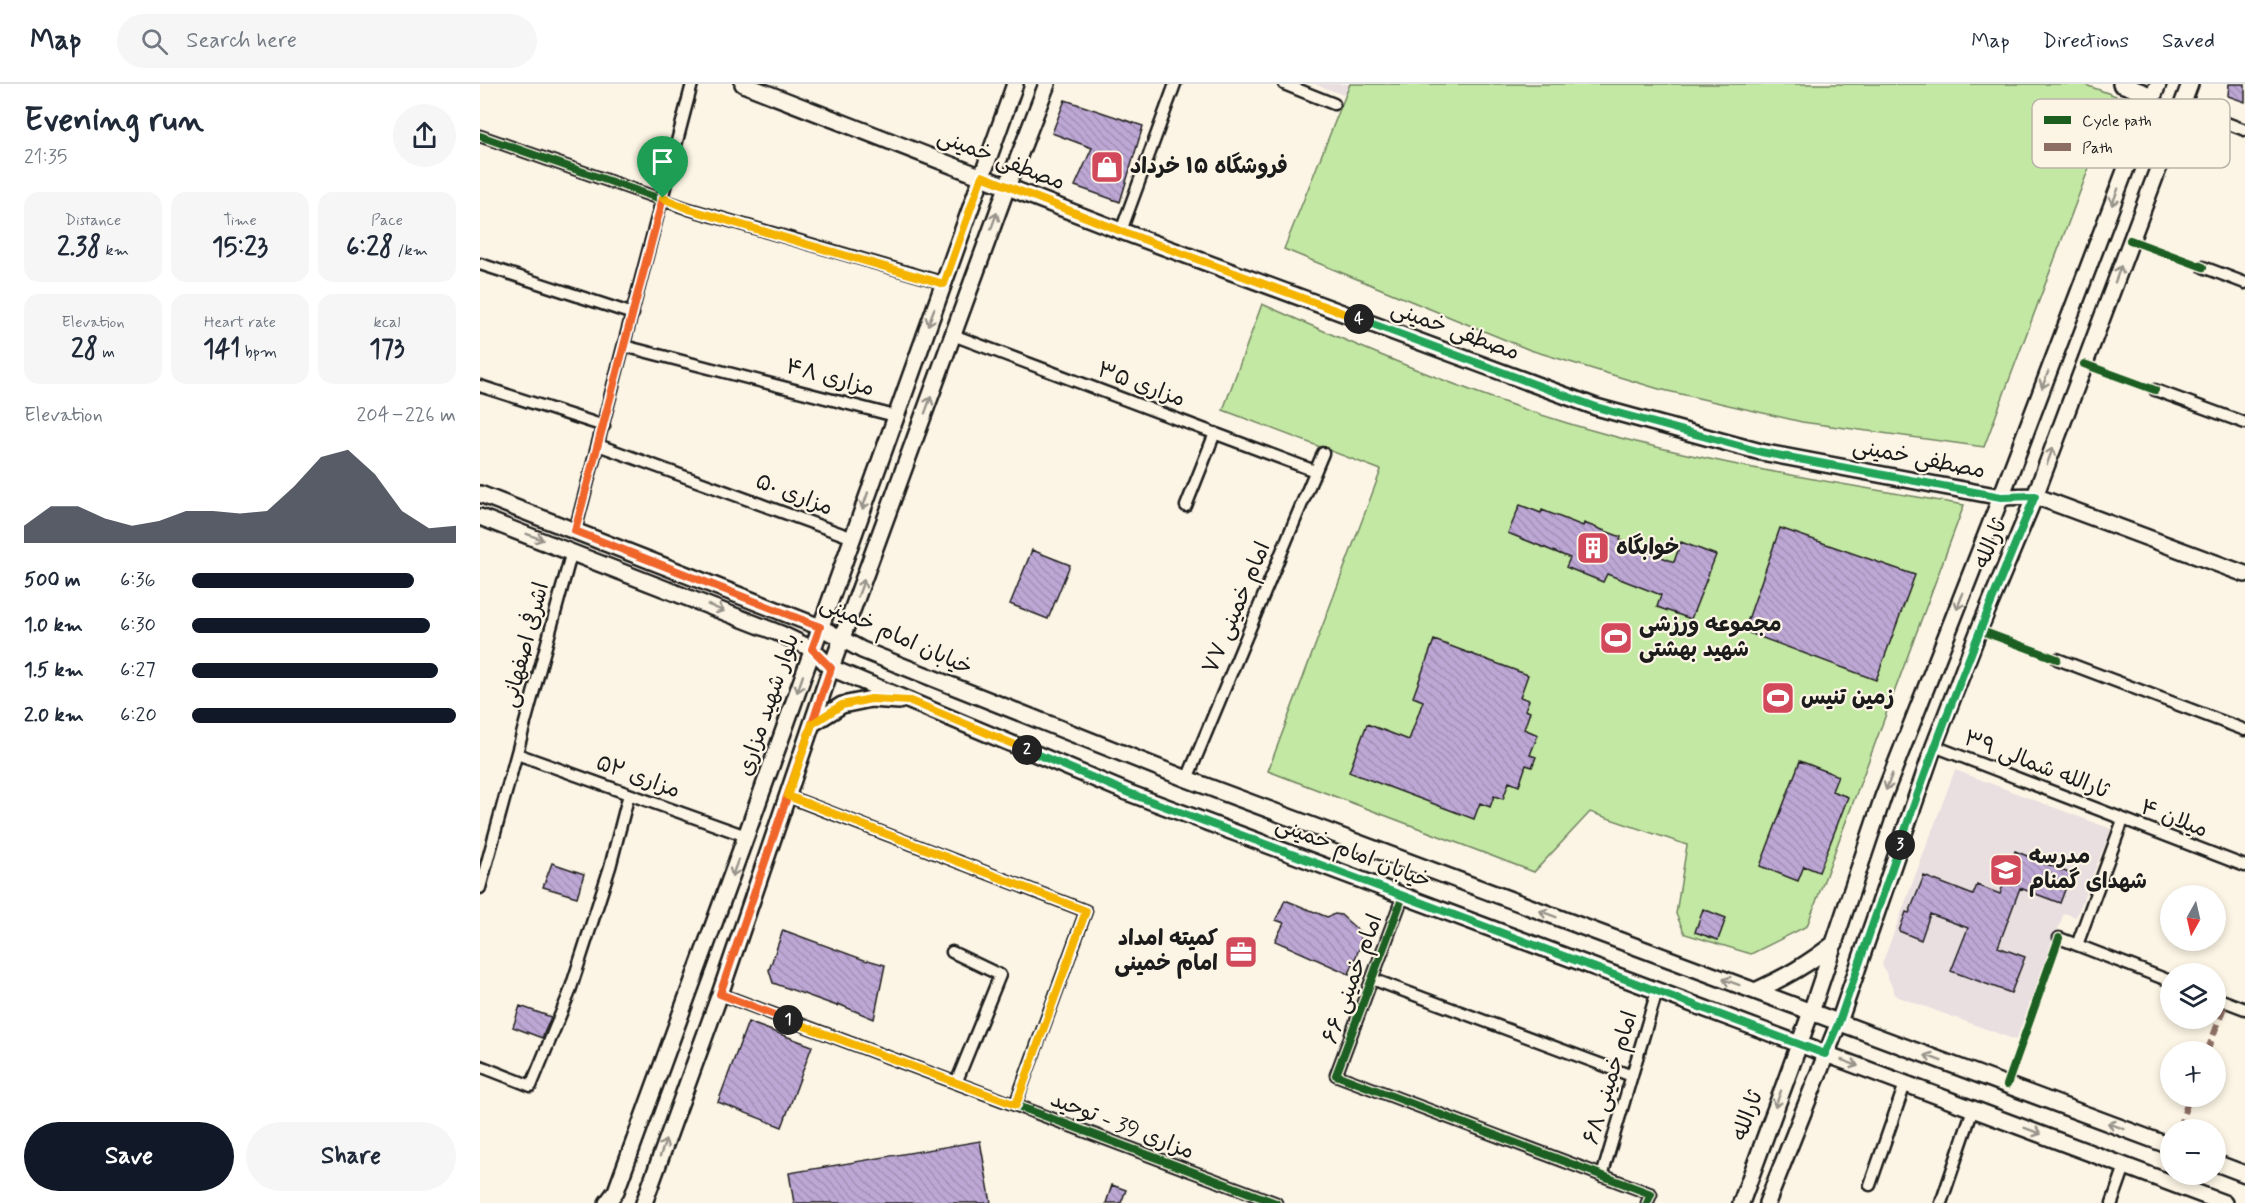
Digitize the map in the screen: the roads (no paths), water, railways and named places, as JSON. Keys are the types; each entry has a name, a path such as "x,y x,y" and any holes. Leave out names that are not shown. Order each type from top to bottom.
{"main road":[{"name":"مصطفی خمینی","path":"743,84 1121,231 1596,407 1761,452 2001,497 2035,496"},
{"name":"بلوار شهید مزاری","path":"607,1203 616,1191 746,836 1015,84"},
{"name":"بلوار شهید مزاری","path":"644,1203 720,994 831,668 1047,84"},
{"path":"2121,84 2156,90"},
{"name":"ثارالله","path":"2184,99 2190,84"},
{"name":"ثارالله","path":"1741,1203 1811,1012 1883,797 2001,497 2126,168"},
{"name":"ثارالله","path":"1825,1054 1839,1022 1934,746 2035,496 2158,168"},
{"name":"خیابان امام خمینی","path":"480,494 820,627 862,651 1187,779 2160,1142"},
{"path":"2035,496 2245,574"},
{"name":"خیابان امام خمینی","path":"480,517 781,634 812,649 831,668 1129,793 2224,1203"},
{"path":"812,724 842,705 871,699 911,701"},
{"path":"1755,991 1789,976 1835,943"},
{"path":"1767,1203 1825,1054"},
{"path":"2226,1167 2245,1174"}],"street":[{"path":"575,531 692,84"},
{"path":"1121,231 1175,84"},
{"path":"1284,84 1334,104"},
{"path":"2230,124 2245,130"},
{"path":"480,136 663,198 689,209 944,284"},
{"path":"480,264 633,314"},
{"path":"2203,267 2245,283"},
{"name":"مزاری ۳۵","path":"953,335 1315,471"},
{"name":"مزاری ۴۸","path":"624,346 895,416"},
{"path":"480,386 604,426"},
{"path":"2155,390 2245,423"},
{"path":"1186,507 1215,433"},
{"name":"مزاری ۵۰","path":"598,446 853,538"},
{"name":"امام خمینی ۷۷","path":"1187,779 1323,453"},
{"name":"اشرفی اصفهانی","path":"480,887 572,551"},
{"path":"2057,659 2245,730"},
{"name":"ثارالله شمالی ۳۹","path":"1934,746 2123,820"},
{"name":"مزاری ۵۲","path":"517,754 746,836"},
{"path":"480,1066 531,1086 568,994 610,867 629,794"},
{"path":"788,796 1086,911 1016,1105"},
{"path":"2077,945 2123,820"},
{"name":"میلان ۴","path":"2123,820 2245,866"},
{"name":"امام خمینی ۶۶","path":"1403,896 1336,1075 1602,1176"},
{"path":"2059,938 2160,977"},
{"path":"952,952 1000,975 956,1083"},
{"path":"1372,979 1632,1076"},
{"name":"امام خمینی ۶۸","path":"1602,1176 1657,991"},
{"name":"مزاری 39 - توحید","path":"720,994 1276,1203"},
{"path":"2226,1002 2245,1009"},
{"path":"1870,1185 1905,1084"},
{"path":"1941,1203 1973,1109"},
{"path":"2112,1203 2125,1166"},
{"path":"1602,1176 1651,1194 1647,1203"}],"place":[{"name":"فروشگاه ۱۵ خرداد","path":"1107,167"},
{"name":"خوابگاه","path":"1593,548"},
{"name":"مجموعه ورزشی شهید بهشتی","path":"1616,638"},
{"name":"زمین تنیس","path":"1778,698"},
{"name":"مدرسه شهدای گمنام","path":"2006,870"},
{"name":"کمیته امداد امام خمینی","path":"1241,952"}]}
